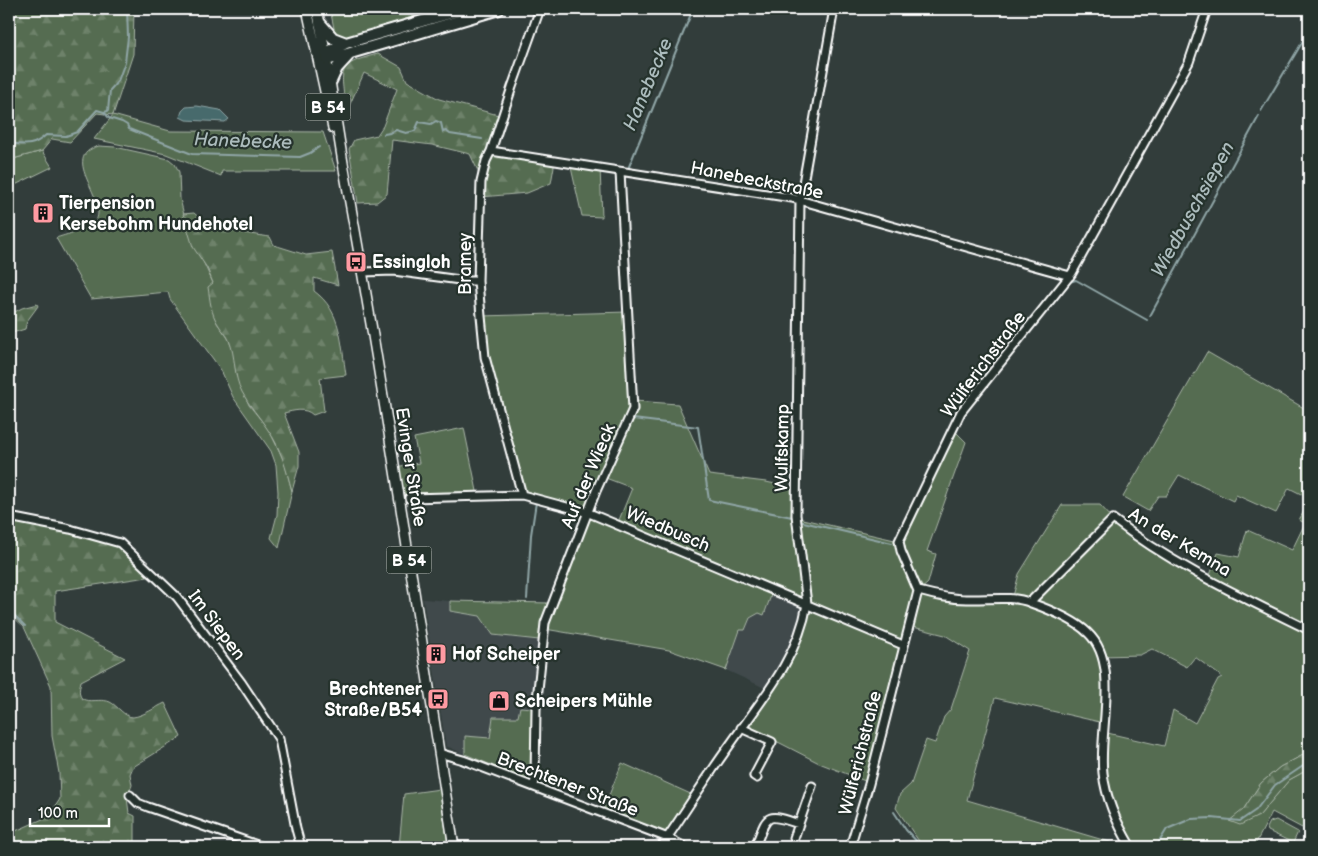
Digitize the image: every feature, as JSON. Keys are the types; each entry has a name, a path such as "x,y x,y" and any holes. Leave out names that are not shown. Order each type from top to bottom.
{"highway":[{"path":"321,57 346,44 464,9"},
{"path":"321,57 350,54 499,9"},
{"path":"320,23 333,38 346,44"},
{"path":"331,81 341,62 350,54"}],"main road":[{"name":"B 54","path":"307,9 321,57 331,81 341,152"},
{"name":"B 54","path":"317,9 320,23 321,57 333,130 341,152"},
{"name":"Evinger Straße","path":"341,152 363,272 454,847"}],"street":[{"name":"Bramey","path":"522,495 485,357 478,281 481,182 486,161 540,9"},
{"name":"Wulfskamp","path":"661,847 781,672 802,625 807,604 796,515 800,200 834,9"},
{"name":"Wülferichstraße","path":"850,847 869,784 918,591 901,551 899,541 952,428 965,406 1070,276 1189,62 1207,9"},
{"name":"Hanebeckstraße","path":"491,151 800,200 1070,276"},
{"name":"Auf der Wieck","path":"534,787 536,699 545,624 596,491 633,409 620,172"},
{"path":"363,272 394,271 467,282 478,281"},
{"name":"Wiedbusch","path":"409,498 522,495 589,513 903,645"},
{"name":"Im Siepen","path":"9,517 70,529 120,543 178,596 236,674 279,739 300,847"},
{"name":"An der Kemna","path":"1030,602 1113,519 1141,541 1245,599 1309,630"},
{"path":"918,591 944,598 1030,602 1080,626 1089,634 1100,649 1106,681 1102,742 1103,777 1106,794 1113,813 1131,847"},
{"path":"741,728 772,742 754,776 757,778"},
{"name":"Brechtener Straße","path":"439,753 463,760 668,838 684,847"},
{"path":"794,838 812,786"},
{"path":"130,796 138,803 148,807 263,847"},
{"path":"755,847 764,824 770,818 776,817 799,824"}],"shaded area":[{"path":"773,590 802,604 804,609 791,651 767,689 726,670 740,630 745,629 750,618 759,613 764,615"},
{"path":"423,599 450,601 450,611 480,616 493,635 539,640 533,708 490,739 465,736 465,754 446,746"}],"green space":[{"path":"9,9 134,9 133,54 113,115 97,113 70,142 52,139 42,151 13,159 9,159"},
{"path":"330,9 438,9 341,38 335,33"},
{"path":"378,54 401,67 407,81 439,99 502,116 492,151 555,161 551,183 527,193 481,197 478,171 470,154 432,145 392,140 387,194 377,202 358,203 349,149 354,140 377,135 383,126 397,89 364,73 346,113 343,79 347,66 353,62"},
{"path":"113,115 170,131 323,132 336,171 222,171 221,176 166,154 94,139"},
{"path":"99,146 115,147 169,159 175,164 179,172 180,199 187,227 213,283 217,323 228,338 234,353 236,375 249,405 269,430 284,461 292,491 279,548 271,538 277,515 278,492 276,465 271,451 233,397 221,370 170,299 168,292 91,299 56,238 83,229 95,222 98,213 96,202 83,169 83,159 87,152"},
{"path":"42,151 52,167 13,186 9,199 9,159"},
{"path":"570,163 600,168 602,217 582,216"},
{"path":"194,213 208,226 270,237 274,245 306,255 332,252 338,285 314,278 314,291 330,308 335,318 339,329 346,375 320,378 324,411 313,415 303,410 284,413 299,452 299,466 292,491 283,459 273,437 239,386 229,340 214,316 208,287 213,283 207,268 193,247 183,214"},
{"path":"37,304 38,306 27,321 25,329 9,334 9,315 22,308"},
{"path":"628,312 634,401 678,404 709,475 766,482 794,488 798,518 899,541 952,428 966,442 927,551 936,554 928,583 919,591 944,598 1012,600 1019,574 1062,505 1100,505 1113,519 1209,578 1218,553 1239,557 1247,530 1292,550 1305,523 1299,520 1309,502 1309,752 1280,767 1261,783 1243,810 1259,816 1289,780 1309,769 1309,823 1302,828 1272,812 1256,843 1232,842 1231,847 1131,847 1107,794 1103,732 1164,746 1173,710 1195,723 1218,679 1222,677 1195,657 1187,667 1152,649 1140,655 1102,656 1104,723 995,698 967,800 1127,847 923,847 896,808 900,794 911,784 926,740 935,743 944,717 951,709 970,651 945,635 905,625 865,781 819,763 743,727 782,673 811,604 773,590 764,615 759,613 750,618 745,630 740,630 726,670 669,650 545,629 589,513 525,497 485,357 481,316","holes":["603,477 632,488 617,525 589,513"]},
{"path":"1207,352 1309,411 1309,498 1289,488 1276,513 1236,495 1233,501 1179,475 1166,496 1158,496 1148,511 1123,497"},
{"path":"464,428 478,496 400,500 395,467 419,463 414,438"},
{"path":"10,519 111,541 121,546 154,576 55,591 55,622 125,658 81,681 80,696 88,700 110,702 130,717 145,713 165,703 181,737 133,767 130,774 132,785 127,798 129,813 135,816 135,847 9,847 9,834 45,818 60,799 59,773 52,736 51,686 24,627 9,613"},
{"path":"450,601 550,603 539,640 493,635 480,616 450,611"},
{"path":"520,707 533,708 532,777 529,781 465,754 465,736 490,738 493,717 518,717"},
{"path":"1309,752 1309,769 1289,780 1259,816 1240,825 1229,821 1243,810 1261,783 1280,767"},
{"path":"622,763 695,796 668,838 603,810"},
{"path":"440,789 448,847 399,847 404,794"},
{"path":"1276,820 1298,832 1293,843 1268,831 1267,828 1270,822"}],"water":[{"path":"197,106 220,110 229,119 225,122 186,120 180,117 186,107"}],"waterway":[{"path":"104,112 108,111 110,90 118,81 125,62 128,37 127,9"},
{"name":"Hanebecke","path":"628,169 693,9"},
{"name":"Wiedbuschsiepen","path":"1261,111 1309,31"},
{"path":"1186,58 1190,47"},
{"path":"1176,78 1185,62"},
{"path":"1158,111 1175,80"},
{"name":"Hanebecke","path":"9,143 29,144 37,142 46,135 66,136 77,132 97,110 104,112 109,118 122,122 129,129 192,154 300,157 319,147"},
{"path":"1150,125 1156,115"},
{"name":"Wiedbuschsiepen","path":"1150,316 1259,116"},
{"name":"Hanebecke","path":"384,134 396,130 406,133 415,131 419,122 431,124 436,121 441,123 443,132 446,131 450,134 482,139"},
{"name":"Wiedbuschsiepen","path":"1042,316 1069,282 1076,280 1147,320"},
{"name":"Wiedbuschsiepen","path":"963,415 1038,321"},
{"name":"Wiedbuschsiepen","path":"632,333 636,406"},
{"path":"966,399 988,372"},
{"path":"960,408 963,403"},
{"path":"942,443 958,412"},
{"path":"618,452 633,417"},
{"name":"Wiedbuschsiepen","path":"633,419 698,427 709,500 792,517"},
{"path":"928,472 941,446"},
{"path":"605,480 616,456"},
{"path":"527,599 531,535 536,502 543,504"},
{"name":"Wiedbuschsiepen","path":"799,521 892,543"},
{"path":"9,610 25,626"},
{"path":"1156,847 1167,829 1191,819 1212,818 1240,821 1256,810 1275,785 1309,762"},
{"path":"894,812 906,830 922,847"}],"place":[{"name":"Tierpension Kersebohm Hundehotel","path":"43,213"},
{"name":"Essingloh","path":"356,262"},
{"name":"Hof Scheiper","path":"436,654"},
{"name":"Brechtener Straße/B54","path":"438,699"},
{"name":"Scheipers Mühle","path":"499,701"}]}
